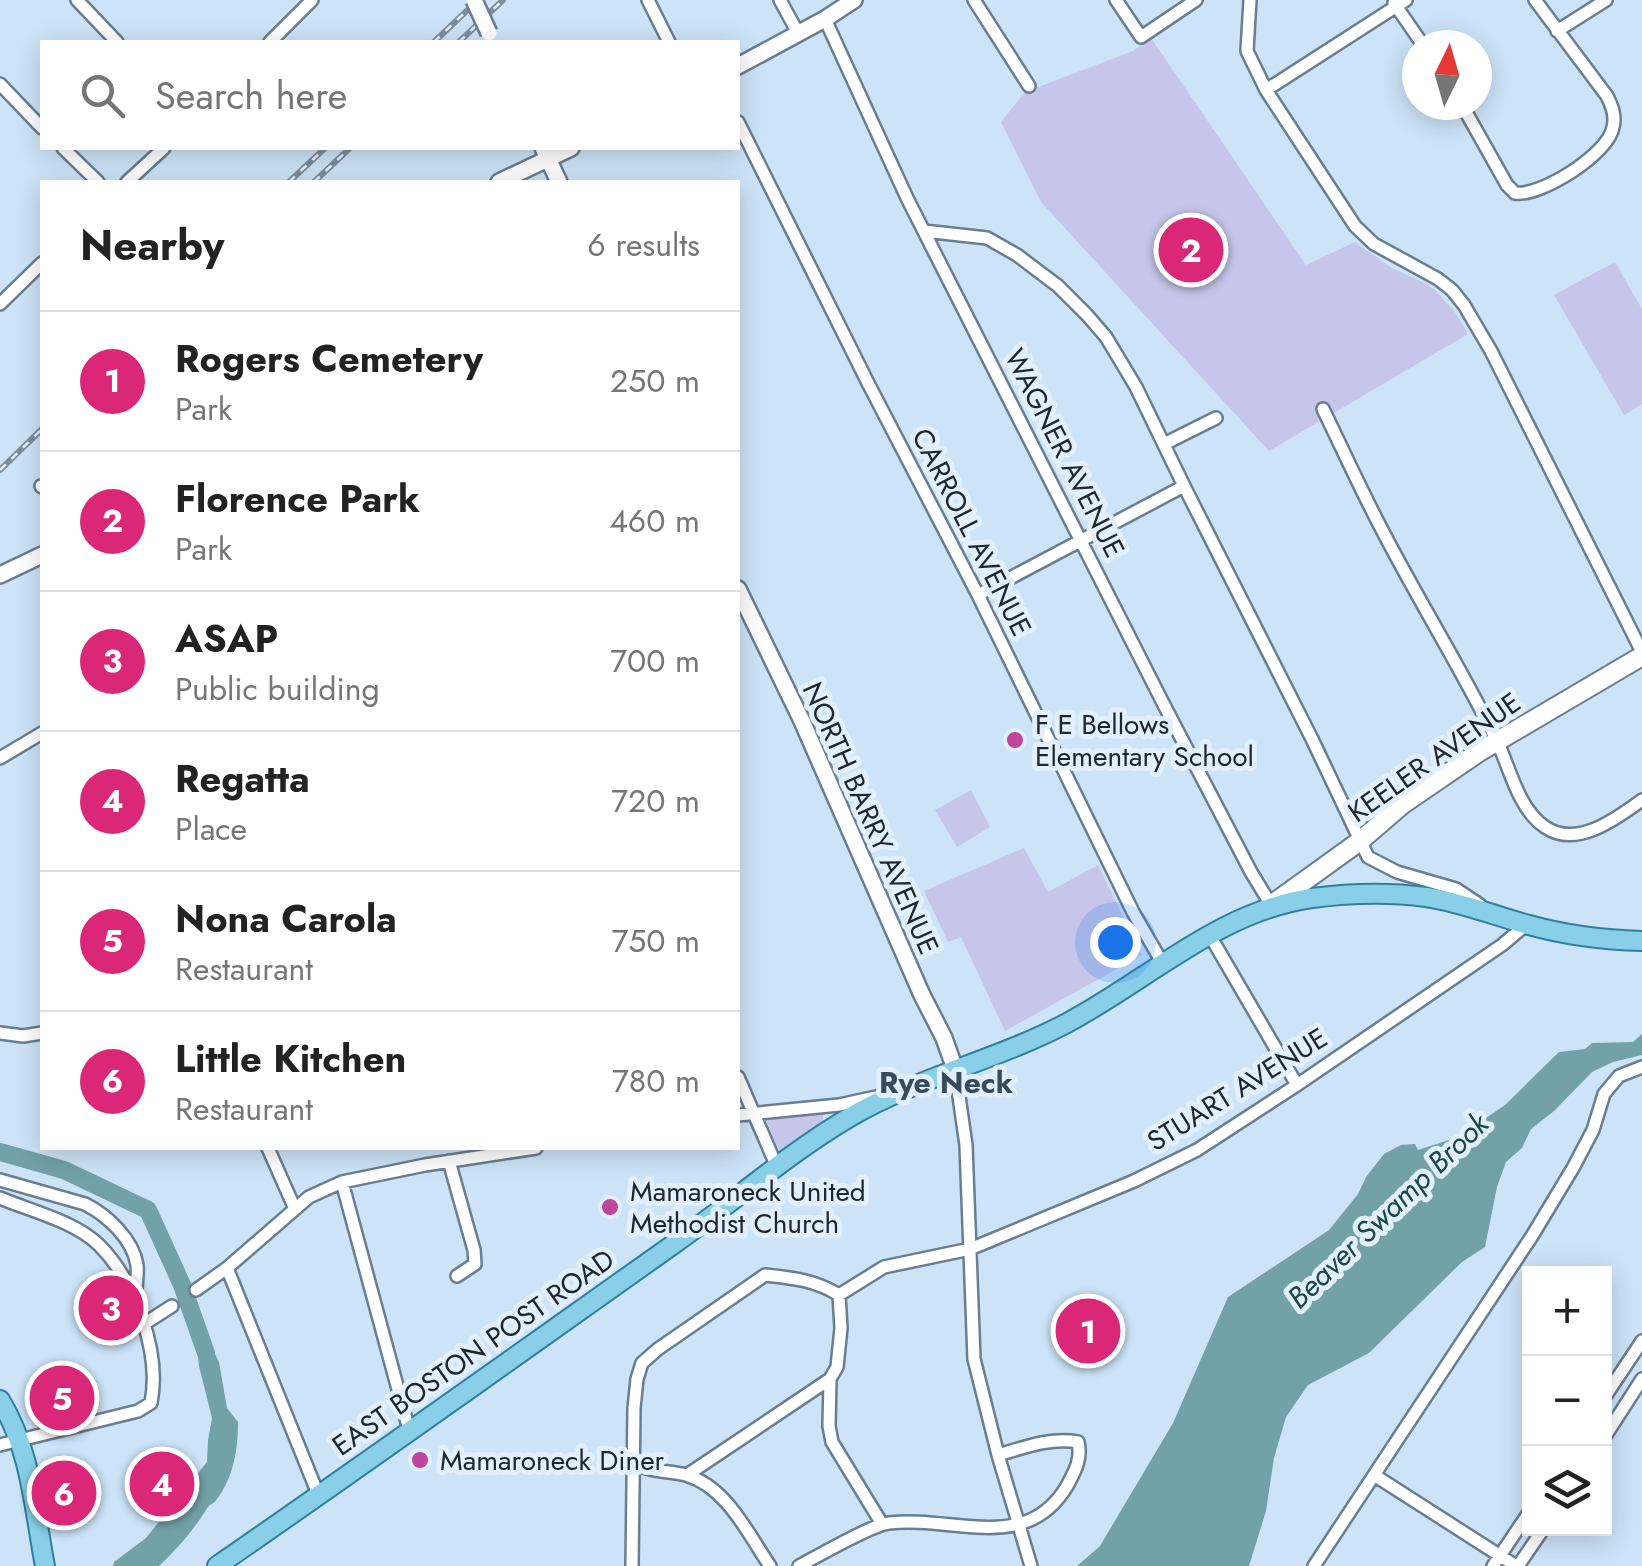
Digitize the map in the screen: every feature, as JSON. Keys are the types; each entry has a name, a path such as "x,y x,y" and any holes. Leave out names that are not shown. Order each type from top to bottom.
{"main road":[{"name":"KEELER AVENUE","path":"1267,908 1360,841 1403,804 1642,654"},
{"name":"EAST BOSTON POST ROAD","path":"217,1566 681,1239 816,1138 895,1094 1066,1023 1209,934 1267,908 1306,898 1390,894 1430,898 1579,935 1642,941"},
{"path":"0,1400 9,1443 25,1456 45,1566"}],"street":[{"path":"77,0 115,40"},
{"path":"272,40 312,0"},
{"path":"474,0 491,38"},
{"path":"648,0 668,40"},
{"path":"780,0 798,33"},
{"path":"740,65 854,0"},
{"path":"974,0 1029,86"},
{"path":"1116,0 1141,37 1196,0"},
{"path":"1250,0 1247,52 1266,90 1355,226 1374,244 1438,279 1464,304 1642,654"},
{"path":"1470,120 1515,193 1529,194 1556,180 1602,148 1611,135 1614,109 1607,96 1535,0"},
{"path":"1556,31 1606,0"},
{"path":"1266,90 1398,2 1414,30"},
{"name":"WAGNER AVENUE","path":"825,18 924,230 1267,908"},
{"path":"0,84 40,126"},
{"name":"CARROLL AVENUE","path":"740,126 978,594 1133,912 1163,964"},
{"path":"65,150 96,180"},
{"path":"128,180 162,150"},
{"path":"502,180 546,153 558,180"},
{"path":"924,230 987,238 1017,255 1088,314 1136,387 1368,857 1397,872 1456,888 1493,914"},
{"path":"0,304 40,265"},
{"path":"1323,409 1530,810 1545,827 1562,834 1583,833 1612,822 1642,800"},
{"path":"1164,444 1216,418"},
{"path":"978,594 1184,486"},
{"path":"0,575 40,556"},
{"name":"NORTH BARRY AVENUE","path":"740,597 802,720 956,1069"},
{"path":"0,758 40,734"},
{"name":"STUART AVENUE","path":"839,1295 884,1267 970,1249 1197,1150 1502,945 1527,924"},
{"path":"1209,934 1297,1085"},
{"path":"0,1034 40,1033"},
{"path":"1314,1566 1552,1202 1592,1130 1604,1094 1619,1076 1642,1067"},
{"path":"956,1069 966,1145 974,1359 1032,1566"},
{"path":"740,1081 778,1167"},
{"path":"740,1115 839,1105 895,1094"},
{"path":"269,1150 295,1210"},
{"path":"196,1290 228,1268 309,1196 342,1182 505,1150"},
{"path":"450,1161 475,1264 457,1276"},
{"path":"0,1180 85,1204 112,1223 132,1250 137,1264 135,1298"},
{"path":"342,1182 409,1430"},
{"path":"0,1198 59,1222 98,1244 135,1298 153,1366 154,1390 151,1403 138,1411 9,1443"},
{"path":"228,1268 318,1494"},
{"path":"632,1566 637,1379 642,1362 765,1275 822,1284 839,1295 842,1328 837,1367 830,1379 687,1476"},
{"path":"144,1324 172,1306"},
{"path":"1612,1386 1642,1341"},
{"path":"830,1379 832,1442 882,1524"},
{"path":"1612,1426 1642,1379"},
{"path":"798,1566 882,1524 1007,1528 1046,1514 1064,1492 1077,1468 1080,1452 1078,1442 1068,1440 1046,1441 998,1455"},
{"path":"634,1462 644,1469 687,1476 712,1488 770,1566"},
{"path":"1374,1475 1496,1561 1517,1566 1538,1536"},
{"path":"1496,1561 1522,1523"}],"shaded area":[{"path":"1151,38 1306,265 1355,242 1392,268 1435,290 1468,334 1269,451 1041,202 1001,122 1025,92 1133,51"},
{"path":"1615,262 1642,309 1642,404 1624,415 1554,295"},
{"path":"971,790 990,827 957,847 935,810"},
{"path":"1024,848 1048,892 1098,865 1142,955 1005,1031 961,937 948,942 924,891"},
{"path":"823,1112 823,1122 779,1150 766,1120"}],"water":[{"name":"Beaver Swamp Brook","path":"1642,1034 1642,1055 1592,1072 1531,1129 1522,1148 1506,1162 1485,1247 1462,1262 1369,1353 1308,1385 1286,1417 1274,1458 1266,1511 1249,1566 1077,1566 1100,1546 1173,1423 1228,1297 1329,1230 1384,1154 1401,1145 1415,1144 1418,1150 1458,1137 1505,1105 1559,1052 1585,1049 1592,1043 1633,1042"},
{"path":"203,1330 219,1362 227,1408 238,1422 231,1472 217,1499 159,1566 113,1566 146,1538 207,1462 212,1418 196,1338"}],"waterway":[{"path":"0,1152 64,1170 148,1210 182,1285 206,1353"}],"railway":[{"path":"436,40 478,0"},
{"path":"461,40 503,0"},
{"path":"291,180 323,150"},
{"path":"316,180 348,150"},
{"path":"0,470 40,431"}],"place":[{"name":"Florence Park","path":"1191,250"},
{"name":"F E Bellows Elementary School","path":"1015,740"},
{"name":"Mamaroneck United Methodist Church","path":"610,1207"},
{"name":"ASAP","path":"111,1308"},
{"name":"Rogers Cemetery","path":"1088,1331"},
{"name":"Nona Carola","path":"62,1398"},
{"name":"Mamaroneck Diner","path":"420,1460"},
{"name":"Regatta","path":"162,1484"},
{"name":"Little Kitchen","path":"64,1493"}],"district":[{"name":"Rye Neck","path":"946,1083"}]}
